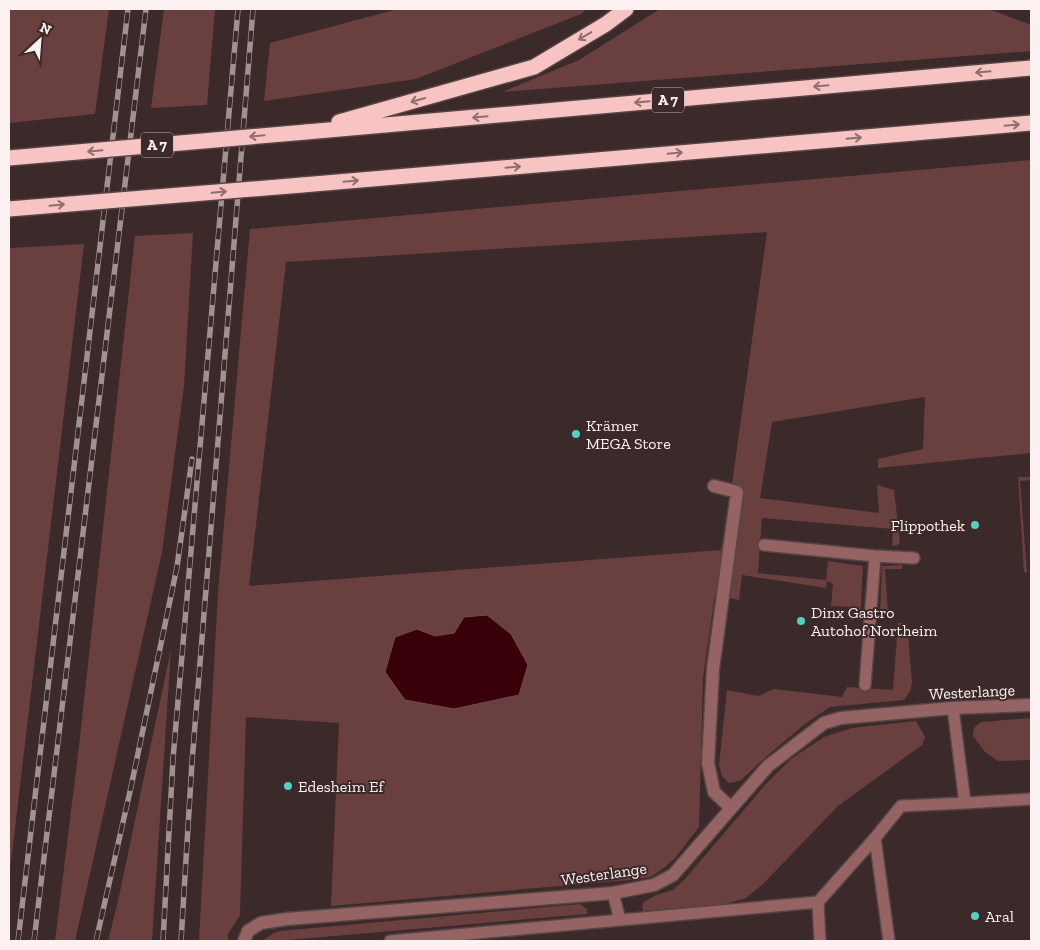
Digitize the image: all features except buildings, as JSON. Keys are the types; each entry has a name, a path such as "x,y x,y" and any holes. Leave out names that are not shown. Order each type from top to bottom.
{"highway":[{"path":"306,132 534,67 606,24 626,9"},
{"name":"A 7","path":"9,158 1031,68"},
{"path":"9,210 1031,123"}],"street":[{"path":"714,486 737,492 713,669 708,763 714,792 730,807"},
{"name":"Westerlange","path":"244,941 248,930 262,923 287,919 614,893 654,885 673,875 692,855 730,807 768,766 824,723 841,718 953,708 1031,705"}],"lane":[{"path":"764,545 914,558"},
{"path":"865,685 875,556"},
{"path":"953,708 965,803"},
{"path":"390,941 818,902 901,806 1031,799"},
{"path":"875,838 889,941"},
{"path":"614,893 620,920"},
{"path":"818,902 820,941"}],"shaded area":[{"path":"9,9 109,9 95,114 9,123"},
{"path":"164,9 215,9 207,105 151,108"},
{"path":"398,9 587,9 581,14 416,79 264,101 270,43"},
{"path":"660,9 989,9 1031,25 1031,51 502,92 579,60"},
{"path":"1031,160 1031,453 878,468 878,459 923,449 925,397 772,422 760,498 879,513 877,485 894,490 900,542 898,545 892,546 893,529 762,518 758,573 826,580 828,561 863,566 860,620 850,620 849,607 831,606 833,584 827,581 826,588 742,575 739,600 715,594 703,678 699,827 675,858 651,877 331,906 339,723 246,717 240,915 228,934 228,941 199,941 218,592 250,229","holes":["767,232 721,550 249,586 286,262","464,617 454,709 395,637 417,629 435,636 454,633"]},
{"path":"193,233 184,386 162,552 75,941 55,941 79,746 135,236"},
{"path":"84,244 9,879 9,248"},
{"path":"1018,477 1031,477 1031,480 1020,481 1027,573 1024,572"},
{"path":"902,565 902,569 885,569 888,612 880,614 882,566"},
{"path":"487,615 511,634 528,665 519,695 454,709 405,700 385,672 395,637 417,629 435,636 454,633 464,617"},
{"path":"898,623 907,623 912,683 910,691 904,700 830,707 806,723 740,781 729,783 722,776 719,765 727,690 758,696 774,689 842,697 847,687 893,690"},
{"path":"171,649 152,941 108,941 118,901"},
{"path":"1031,718 1031,760 998,761 985,752 973,736 974,728 981,722"},
{"path":"916,721 925,737 922,745 838,806 763,884 746,898 725,904 643,911 644,902 656,895 673,890 685,879 765,785 791,759 824,737 852,728"},
{"path":"580,904 587,909 587,914 284,941 262,941 280,931"}],"railway":[{"path":"18,941 128,9"},
{"path":"34,941 146,9"},
{"path":"163,941 173,759 238,9"},
{"path":"181,941 192,762 253,9"},
{"path":"96,941 131,787 177,567 192,459"}],"place":[{"name":"Krämer MEGA Store","path":"576,434"},
{"name":"Flippothek","path":"975,525"},
{"name":"Dinx Gastro Autohof Northeim","path":"801,621"},
{"name":"Edesheim Ef","path":"288,786"},
{"name":"Aral","path":"975,916"}]}
